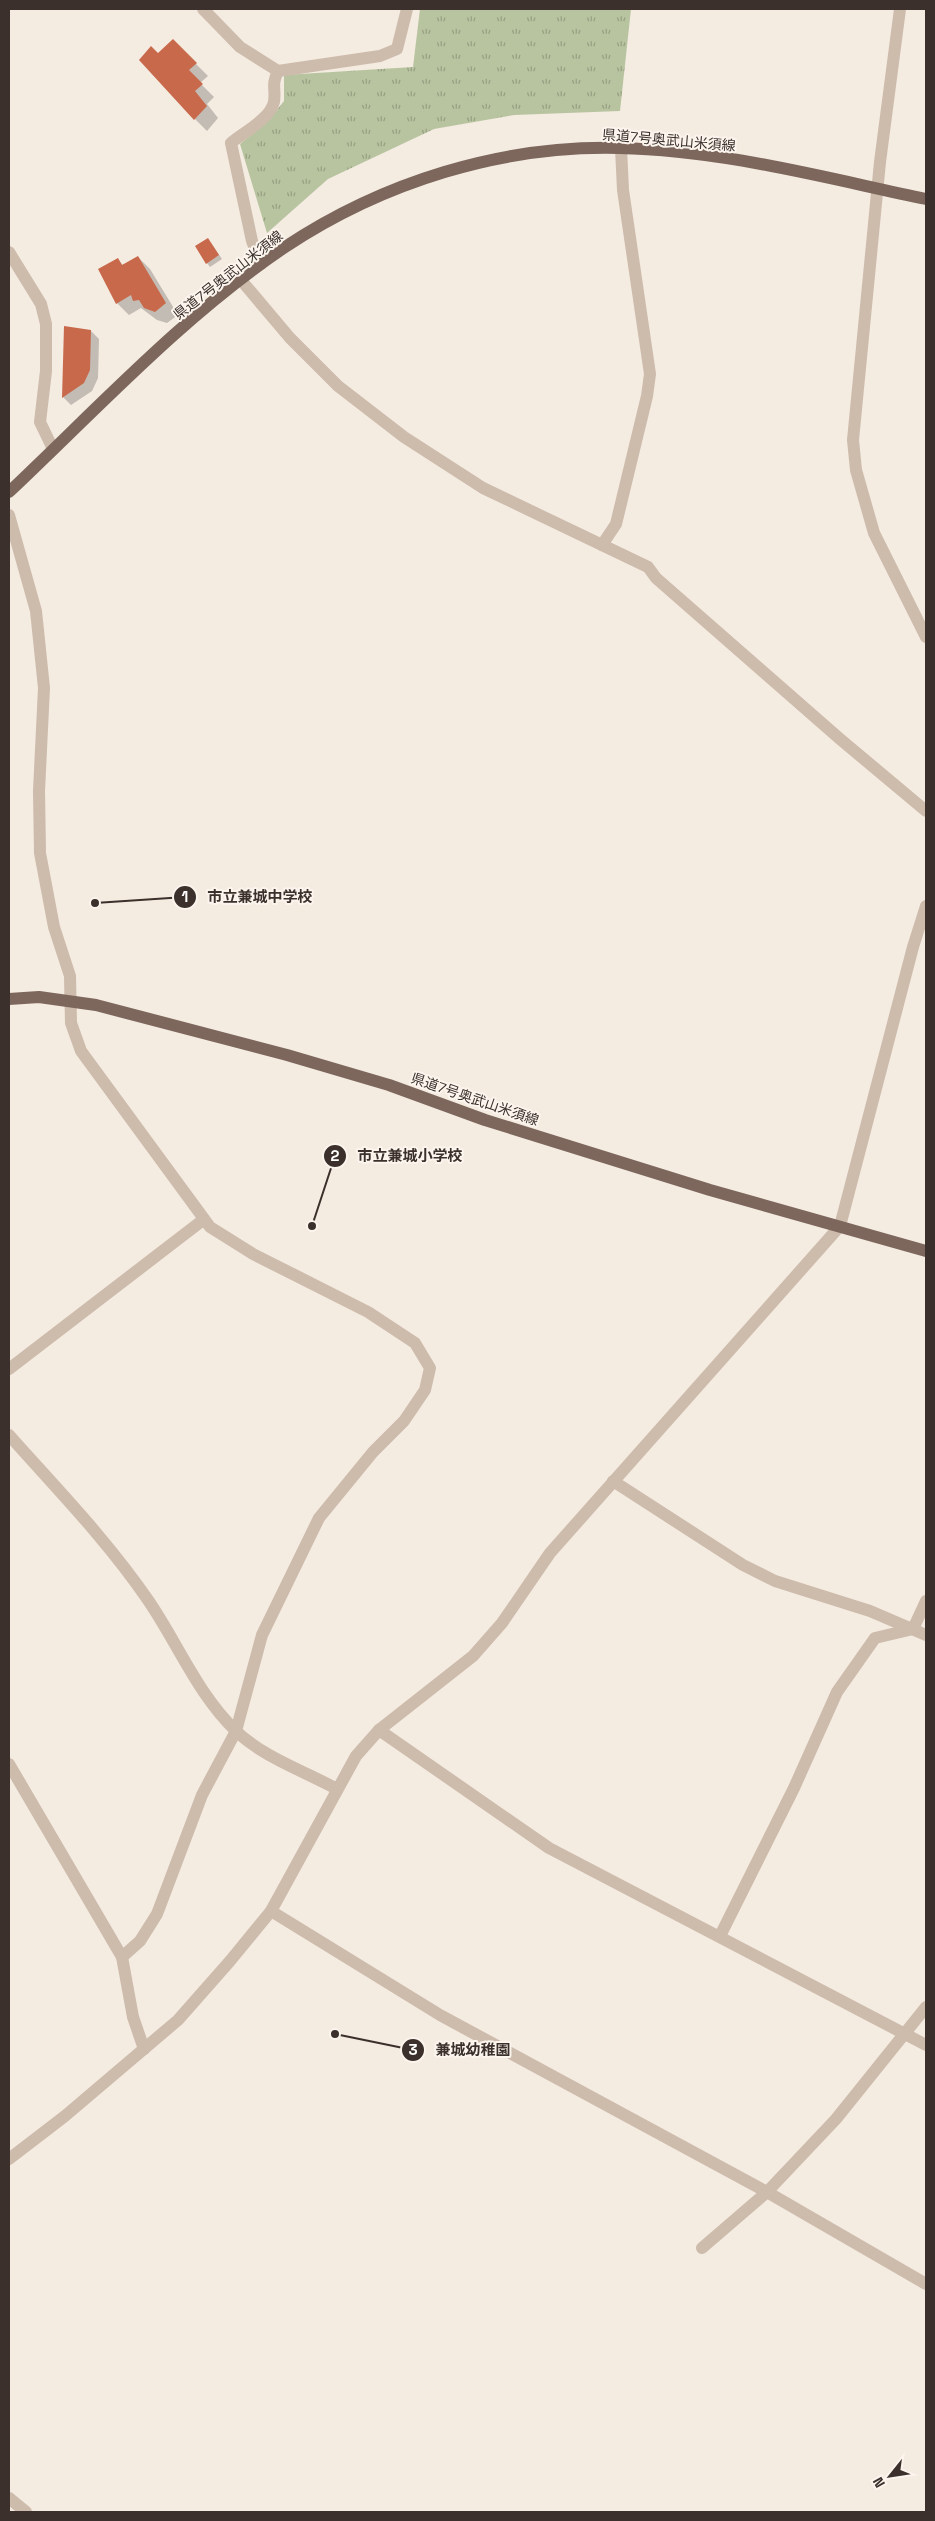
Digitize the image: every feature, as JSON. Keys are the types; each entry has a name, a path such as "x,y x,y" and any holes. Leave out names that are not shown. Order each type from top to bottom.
{"main road":[{"name":"県道7号奥武山米須線","path":"9,492 177,333 262,264 341,214 370,200 426,178 474,164 523,155 570,149 620,148 725,158 926,199"},
{"name":"県道7号奥武山米須線","path":"9,999 39,998 96,1005 287,1055 389,1085 485,1120 701,1187 926,1251"}],"street":[{"path":"204,9 240,47 278,71 380,56 397,50 407,9"},
{"path":"900,9 880,162 879,189 853,440 856,470 874,533 926,637"},
{"path":"262,264 252,241 231,142 270,112 274,100 272,83 278,71"},
{"path":"602,545 616,524 645,406 650,374 623,190 620,148"},
{"path":"9,252 41,304 46,324 46,371 40,422 53,449"},
{"path":"241,280 290,338 338,386 404,437 483,488 648,567 656,578 840,739 926,811"},
{"path":"9,515 36,611 44,688 38,791 40,853 54,927 70,976 71,1023 81,1051 203,1220 210,1227 253,1254 368,1312 415,1343 430,1368 425,1390 404,1421 373,1452 319,1518 262,1635 236,1731 202,1795 157,1914 140,1941 122,1957"},
{"path":"9,2158 65,2116 178,2020 271,1911 356,1756 379,1730 473,1656 502,1623 550,1553 840,1226 908,965 926,906"},
{"path":"9,1369 203,1220"},
{"path":"9,1435 98,1535 147,1599 216,1708 236,1731 253,1745 337,1789"},
{"path":"612,1481 743,1565 775,1580 870,1611 926,1635"},
{"path":"913,1629 926,1600"},
{"path":"720,1936 794,1788 837,1692 875,1638 913,1629"},
{"path":"379,1730 549,1848 926,2045"},
{"path":"9,1764 122,1957 133,2017 144,2050"},
{"path":"271,1911 440,2015 767,2192 926,2284"},
{"path":"702,2248 767,2192 836,2119 926,2007"},
{"path":"9,2498 26,2512"}],"green space":[{"path":"420,9 631,9 620,111 514,115 434,129 328,179 267,233 240,144 269,120 284,101 284,75 413,67"}],"building":[{"path":"173,39 197,63 189,70 203,84 195,91 207,106 194,120 139,60 151,46 158,53"},
{"path":"208,238 219,255 206,264 195,246"},
{"path":"138,256 166,303 155,312 144,308 139,300 133,301 131,295 116,304 98,269 118,258 122,265"},
{"path":"64,326 91,330 90,370 84,383 62,398"}],"place":[{"name":"市立兼城中学校","path":"95,903"},
{"name":"市立兼城小学校","path":"312,1226"},
{"name":"兼城幼稚園","path":"335,2034"}]}
